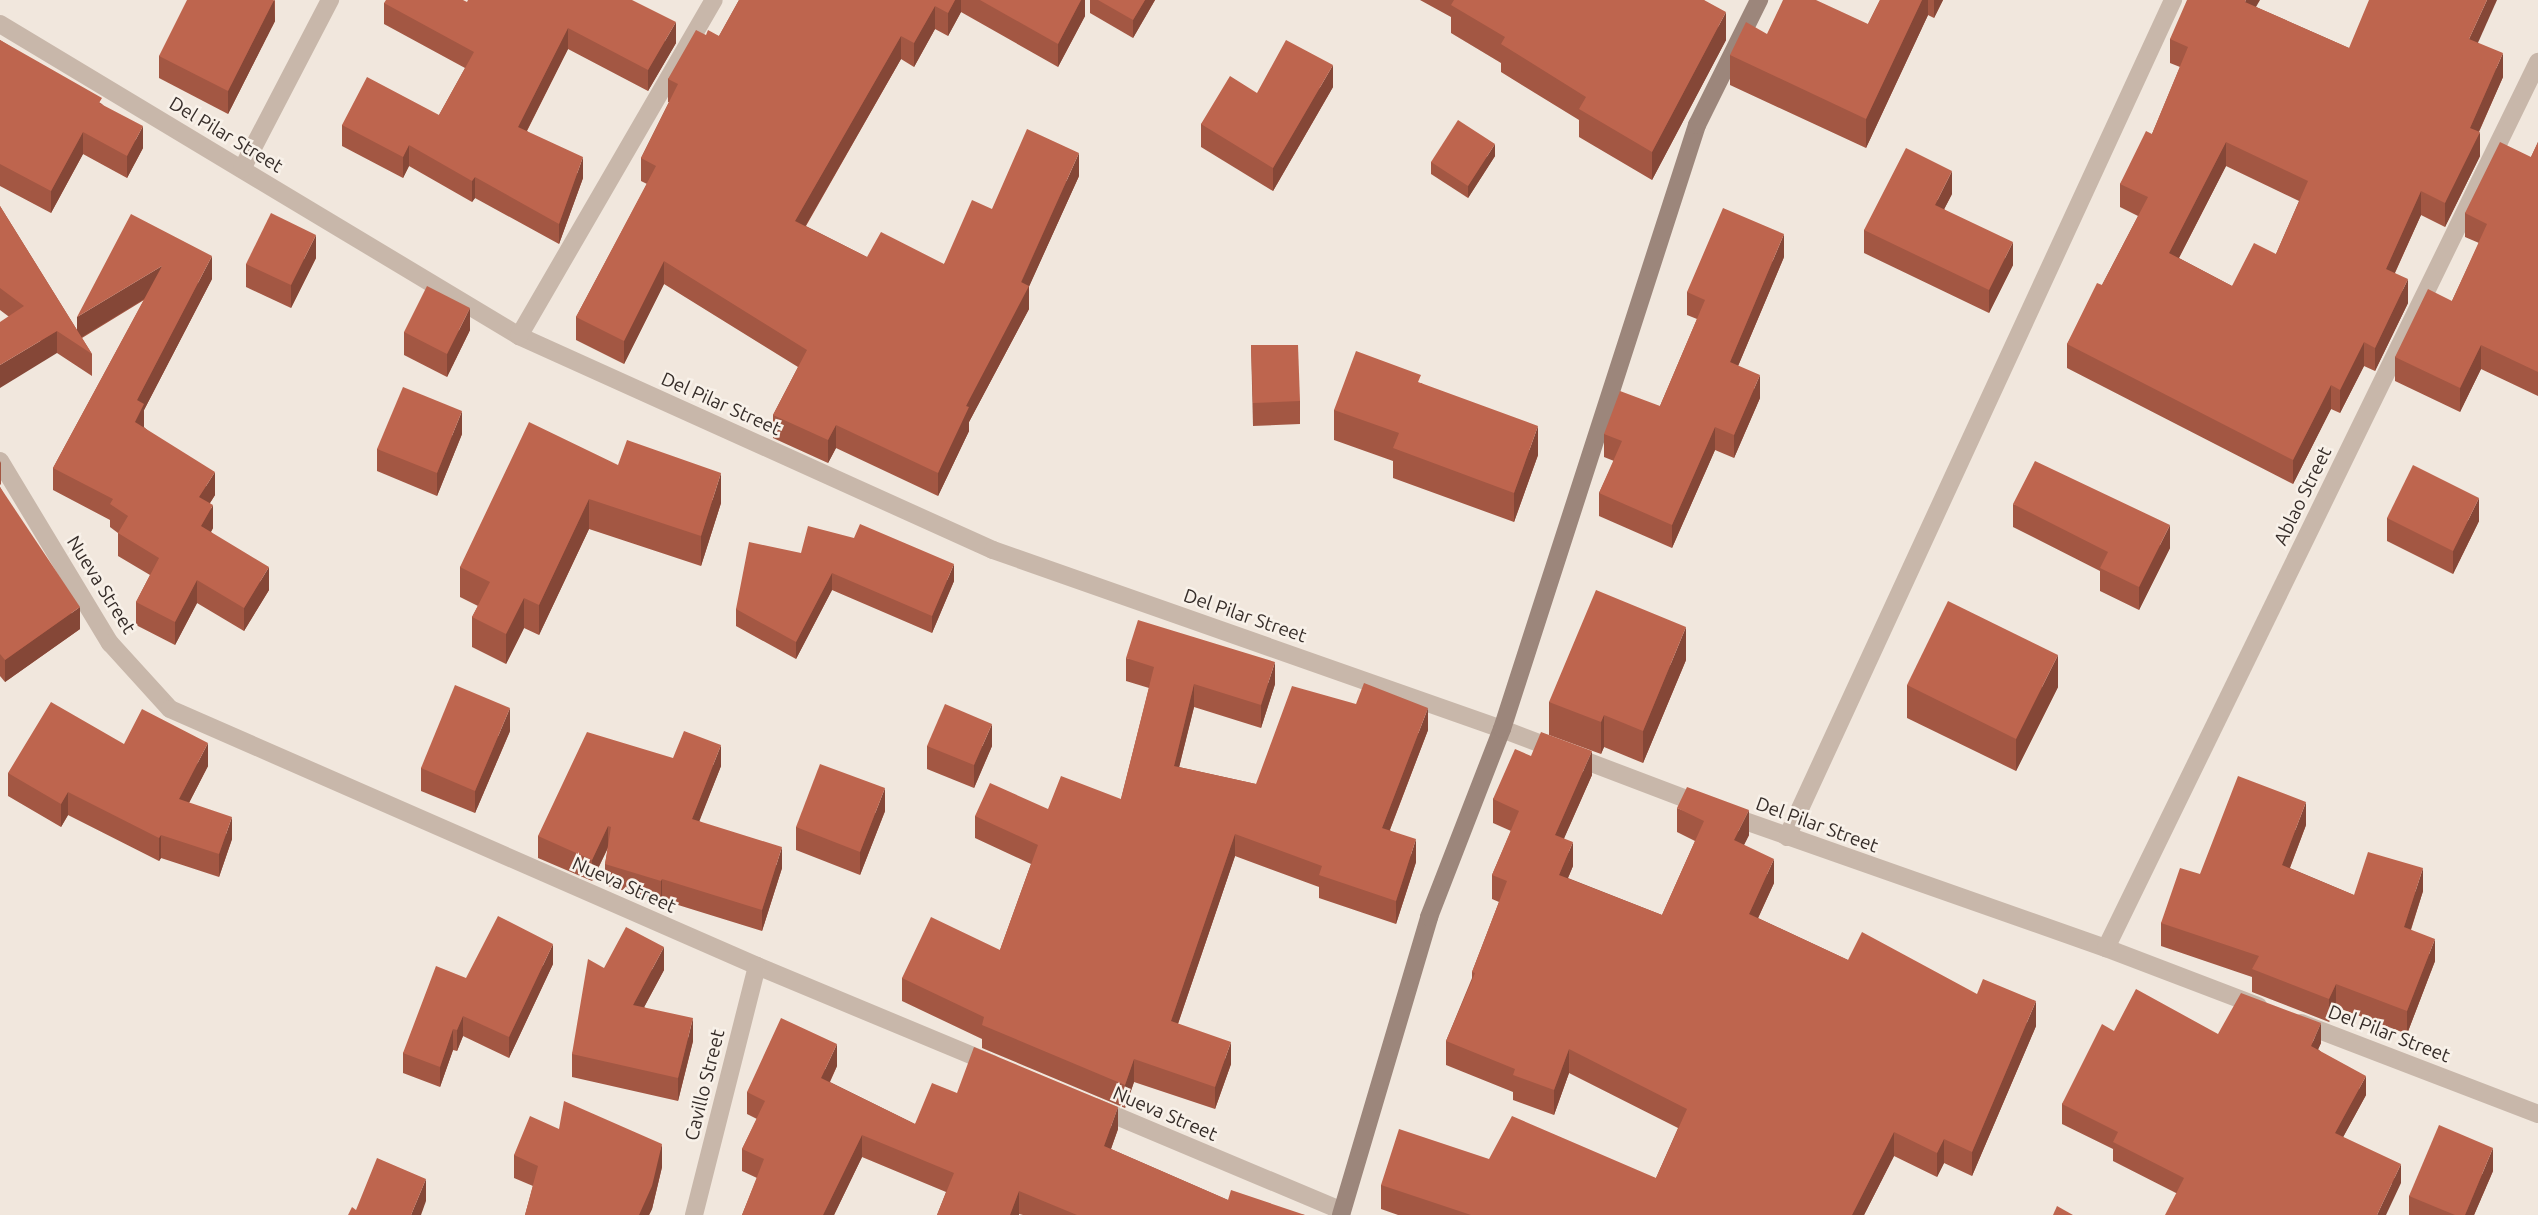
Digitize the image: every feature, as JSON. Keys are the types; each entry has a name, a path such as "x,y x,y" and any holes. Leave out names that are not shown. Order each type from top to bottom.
{"main road":[{"path":"1342,1213 1429,917 1502,729 1697,125 1754,2"}],"street":[{"path":"242,169 330,0"},
{"path":"519,336 714,0"},
{"path":"1787,837 2173,0"},
{"name":"Del Pilar Street","path":"0,24 519,336 993,550 1502,729 1787,837 2106,948 2538,1114"},
{"name":"Ablao Street","path":"2106,948 2538,61"},
{"name":"Nueva Street","path":"0,461 110,643 170,709 757,966 1011,1072"},
{"name":"Cavillo Street","path":"694,1215 757,966"},
{"name":"Nueva Street","path":"1075,1099 1342,1213"}],"building":[{"path":"187,0 274,0 228,91 159,56"},
{"path":"386,0 632,0 676,22 648,70 568,28 518,127 583,157 559,224 475,177 472,181 409,145 403,157 342,125 367,77 439,115 474,52 384,3"},
{"path":"739,0 955,0 948,13 935,6 914,43 901,36 795,221 867,257 881,232 944,264 972,200 992,209 1027,129 1079,153 1021,282 1029,286 966,406 969,407 938,473 836,425 828,440 773,415 807,350 664,261 624,341 576,317 656,166 641,158 678,84 668,79 696,30 706,35 708,30 719,36"},
{"path":"980,0 1081,0 1058,44"},
{"path":"1098,0 1145,0 1133,20"},
{"path":"1454,0 1704,0 1726,12 1652,152 1579,109 1586,97 1501,44 1505,37 1451,5"},
{"path":"1783,0 1816,0 1868,24 1880,0 1922,0 1866,119 1730,55 1746,22 1767,34"},
{"path":"2187,0 2246,0 2245,2 2349,48 2369,0 2487,0 2469,39 2503,53 2470,128 2480,132 2445,203 2421,191 2386,269 2408,279 2375,348 2364,342 2340,390 2331,385 2293,460 2067,344 2097,283 2102,285 2148,197 2120,184 2146,131 2152,134 2188,47 2170,39","holes":["2226,142 2308,181 2276,254 2254,243 2232,286 2169,253"]},
{"path":"0,40 102,98 99,103 143,126 127,156 83,132 51,191 0,164"},
{"path":"1286,40 1333,65 1273,168 1201,124 1230,76 1257,93"},
{"path":"1458,120 1495,144 1468,186 1431,162"},
{"path":"2500,142 2531,157 2538,142 2538,372 2481,345 2460,388 2395,357 2428,289 2452,301 2487,224 2465,213"},
{"path":"1906,148 1952,171 1935,205 2013,242 1989,290 1864,230"},
{"path":"0,206 92,354 57,331 0,365 0,322 24,306 0,288"},
{"path":"1723,208 1784,234 1730,362 1760,375 1734,435 1715,427 1672,525 1599,493 1622,441 1604,434 1620,391 1660,406 1705,300 1687,292"},
{"path":"271,213 316,235 291,285 246,264"},
{"path":"131,214 212,256 137,400 144,404 135,422 215,472 199,497 213,505 201,526 269,567 244,608 197,580 175,622 136,602 159,558 118,533 128,516 110,504 113,499 53,468 162,266 77,317"},
{"path":"427,286 470,308 447,354 404,332"},
{"path":"1251,345 1298,345 1300,401 1253,403"},
{"path":"1356,351 1421,375 1418,382 1538,426 1514,493 1393,448 1399,433 1334,410"},
{"path":"403,387 462,411 437,473 377,449"},
{"path":"529,422 618,465 627,440 721,473 701,536 589,499 539,605 524,598 506,634 472,617 490,582 460,567"},
{"path":"2035,461 2170,525 2139,587 2100,568 2108,552 2013,504"},
{"path":"2413,465 2479,498 2453,551 2387,518"},
{"path":"0,487 80,607 5,660 0,654"},
{"path":"860,524 954,564 932,616 832,573 796,642 736,609 749,542 801,553 808,526 854,538"},
{"path":"1596,590 1686,627 1643,731 1604,715 1601,722 1549,702"},
{"path":"1948,601 2058,655 2016,739 1907,685"},
{"path":"1138,620 1275,662 1261,705 1194,684 1174,766 1256,784 1292,686 1356,704 1364,683 1428,708 1382,828 1416,839 1396,901 1319,875 1322,866 1235,834 1171,1021 1231,1042 1215,1087 1134,1059 1125,1085 982,1025 984,1017 902,978 931,917 1000,950 1038,845 975,816 990,783 1048,809 1061,776 1121,799 1154,667 1126,658"},
{"path":"455,685 510,708 475,791 421,768"},
{"path":"51,702 124,744 142,709 208,743 179,799 232,817 219,854 161,835 159,838 68,792 61,804 8,773"},
{"path":"945,704 992,724 974,765 927,746"},
{"path":"684,731 721,745 692,819 782,847 762,910 605,864 611,827 608,826 592,860 538,836 587,732 673,758"},
{"path":"1541,732 1592,751 1555,835 1573,842 1559,875 1662,915 1704,821 1677,808 1687,787 1749,810 1734,840 1774,859 1749,914 1848,960 1862,932 1977,994 1983,979 2036,1001 1972,1152 1944,1139 1937,1153 1894,1132 1852,1215 1471,1215 1381,1185 1399,1129 1489,1159 1512,1116 1656,1178 1687,1109 1569,1049 1554,1090 1513,1075 1515,1069 1446,1041 1475,973 1472,972 1507,881 1492,875 1519,811 1493,799 1515,749 1531,756"},
{"path":"820,764 885,788 860,852 796,827"},
{"path":"2238,776 2306,802 2282,865 2354,895 2368,852 2423,868 2404,927 2435,939 2407,1011 2336,984 2329,999 2252,969 2259,956 2161,923 2180,868 2200,874"},
{"path":"498,916 553,944 509,1037 463,1016 457,1030 453,1029 440,1067 403,1053 436,966 466,978"},
{"path":"626,927 664,947 633,1005 693,1018 678,1078 572,1054 588,959 604,968"},
{"path":"2136,989 2218,1034 2241,993 2321,1023 2311,1046 2366,1076 2335,1133 2401,1164 2377,1215 2165,1215 2184,1178 2113,1142 2118,1132 2062,1104 2102,1024 2114,1031"},
{"path":"781,1018 837,1044 821,1078 915,1124 932,1083 957,1093 974,1047 1118,1107 1104,1146 1228,1200 1231,1190 1305,1215 1077,1215 1019,1191 1010,1215 937,1215 954,1173 862,1135 823,1215 742,1215 764,1159 742,1149 765,1101 747,1092"},
{"path":"564,1101 662,1144 652,1186 639,1215 525,1215 538,1166 514,1155 530,1116 559,1129"},
{"path":"2439,1125 2493,1148 2465,1215 2455,1215 2409,1196"},
{"path":"377,1158 426,1179 411,1215 348,1215 352,1207 356,1210"},
{"path":"2057,1206 2073,1215 2053,1215"}]}
